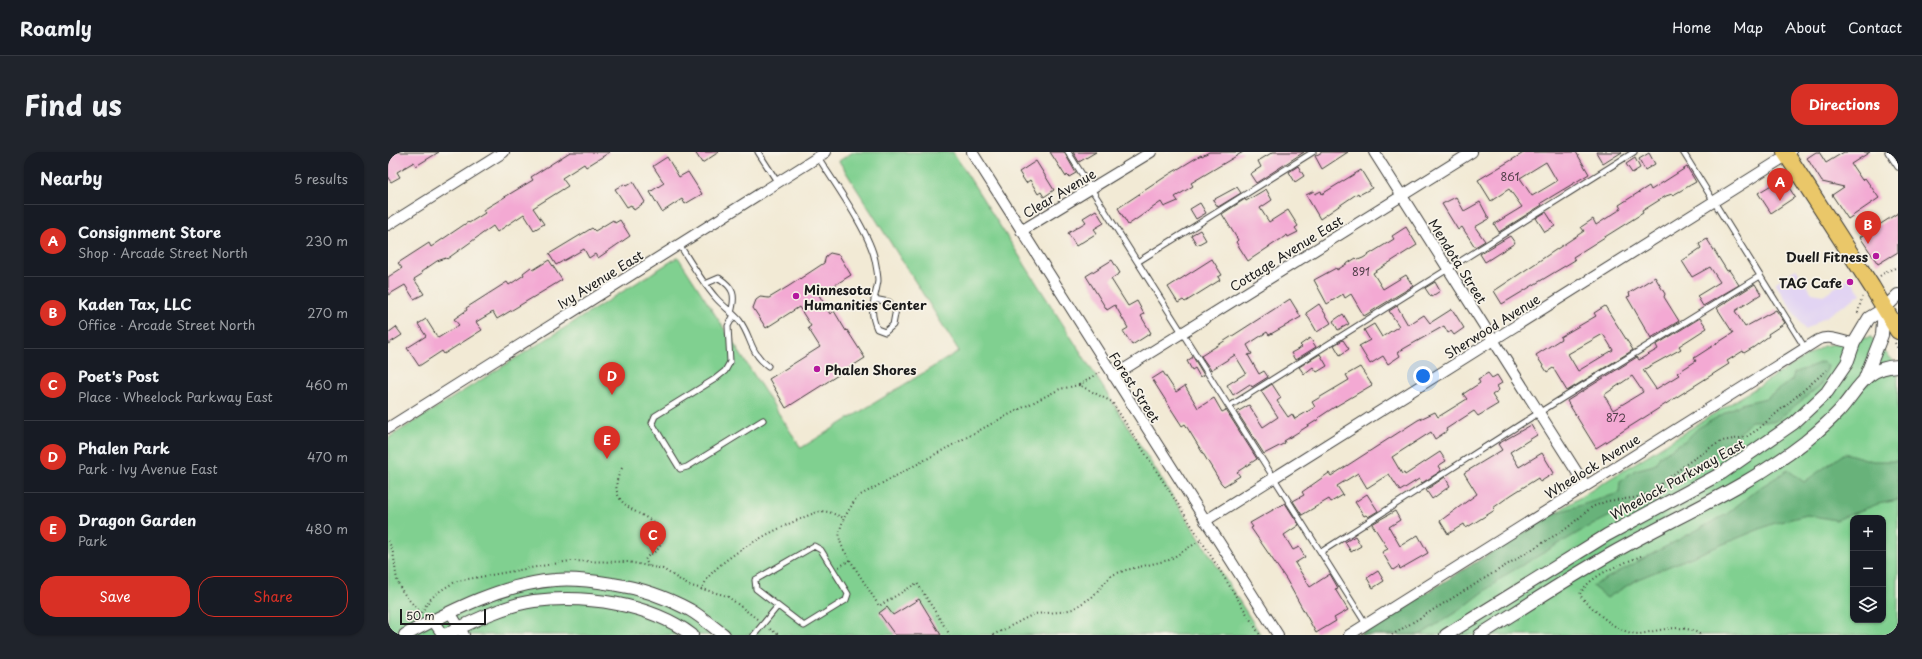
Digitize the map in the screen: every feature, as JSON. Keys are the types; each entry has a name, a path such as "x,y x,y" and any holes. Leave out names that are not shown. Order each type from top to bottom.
{"main road":[{"path":"1788,153 1898,331"}],"street":[{"path":"388,225 504,152"},
{"name":"Forest Street","path":"972,152 1278,635"},
{"name":"Clear Avenue","path":"1022,231 1151,152"},
{"name":"Mendota Street","path":"1374,152 1585,485"},
{"name":"Cottage Avenue East","path":"1110,372 1183,332 1472,152"},
{"name":"Sherwood Avenue","path":"1205,521 1715,201 1788,153"},
{"name":"Ivy Avenue East","path":"388,428 822,155"},
{"name":"Wheelock Parkway East","path":"1446,635 1607,535 1716,476 1760,448 1794,423 1827,392 1847,363 1854,342 1869,318 1884,309 1898,295"},
{"path":"1865,379 1882,335 1884,309"},
{"name":"Wheelock Avenue","path":"1348,635 1804,348 1826,337 1846,342 1854,342"},
{"path":"1480,635 1582,571 1722,495 1766,468 1805,442 1838,412 1865,379 1875,371 1887,366 1898,366"},
{"path":"405,635 450,612 490,596 524,585 555,580 589,580 628,586 658,595 691,611 724,635"},
{"path":"433,621 444,635 462,632 506,609 533,602 565,600 597,601 626,605 680,626 692,635"},
{"path":"450,612 462,632"}],"lane":[{"path":"758,152 778,183"},
{"path":"1068,152 1275,477 1366,624"},
{"path":"1138,261 1313,152"},
{"path":"1230,406 1634,152"},
{"path":"1683,152 1715,201 1804,348"},
{"path":"1888,152 1898,167"},
{"path":"822,155 861,227 874,257 878,280 874,298 872,317 876,329 885,332 893,325 896,309 889,302 874,298"},
{"path":"679,244 705,284 748,334 753,351 759,360 768,366"},
{"path":"1321,552 1539,412 1760,276"},
{"path":"705,284 719,278 728,284 733,293 735,300 728,326 730,362 725,371 716,379 655,416 652,423 680,469 687,467 763,420"},
{"path":"814,546 821,550 848,594 846,600 804,626 777,607 756,589 755,580 814,546"},
{"path":"754,635 777,607"}],"path":[{"path":"1880,276 1887,271 1898,267"},
{"path":"950,635 917,583 879,606 840,543 838,536 844,518 857,497 863,493 1002,418 1060,389 1079,385 1110,372"},
{"path":"1079,385 1112,402 1202,540 1260,635"},
{"path":"1392,635 1567,528 1592,507 1607,501 1633,498 1648,494 1712,446 1722,441 1746,437 1757,430 1803,390"},
{"path":"622,468 617,478 617,496 640,516 658,526 661,531 662,537 659,548 656,552 647,556 645,560 649,566"},
{"path":"778,635 727,596 701,590 710,574 736,554 768,535 810,515 820,511 829,512 844,518"},
{"path":"993,635 1034,614 1060,612 1073,609 1092,597 1112,575 1126,570 1169,560 1202,540"},
{"path":"388,541 393,554 398,583 403,593 422,613"},
{"path":"1641,556 1611,569 1585,585 1580,594 1582,598 1611,624 1626,631 1639,634 1663,629 1682,628 1694,630 1701,635"},
{"path":"833,570 850,560"}],"shaded area":[{"path":"1796,269 1812,293 1823,295 1850,278 1861,294 1805,330 1775,283"}],"green space":[{"path":"853,152 953,152 1261,635 388,635 388,438 678,257 801,448 959,351 839,161"},
{"path":"1871,337 1898,366 1898,635 1359,635 1823,346"},
{"path":"1822,362 1828,365 1822,384 1776,421 1751,421 1725,449 1674,483 1581,531 1507,574 1464,607 1420,635 1359,635 1553,514 1619,493 1620,481 1635,470 1654,465 1661,455 1686,440 1698,428 1741,404 1766,398 1792,380 1794,373"},
{"path":"1845,453 1873,461 1898,461 1898,500 1878,504 1836,520 1807,515 1772,524 1638,579 1607,598 1592,586 1727,514 1756,490 1788,470 1804,482"}],"building":[{"path":"388,152 439,152 416,166 414,162 397,172 400,177 391,182 388,178"},
{"path":"570,152 610,152 586,167 584,164 562,178 568,186 533,208 544,224 534,230 524,214 497,232 493,226 447,259 437,261 421,272 422,274 414,279 424,294 414,299 405,285 388,295 388,277 402,268 398,263 429,243 431,247 468,222 469,223 485,213 483,210 533,180 531,177"},
{"path":"695,152 719,152 702,163"},
{"path":"1050,152 1064,152 1076,173 1069,177 1067,175 1066,177"},
{"path":"1073,152 1096,152 1079,162"},
{"path":"1209,152 1243,152 1191,183 1193,186 1175,197 1178,201 1164,207 1161,202 1128,225 1118,208 1168,175 1201,155 1202,156"},
{"path":"1273,152 1304,152 1256,183 1250,174 1261,167 1258,161"},
{"path":"1322,152 1348,152 1322,169 1315,156"},
{"path":"1525,152 1576,152 1589,174 1541,203 1542,205 1499,232 1494,224 1522,207 1509,189 1491,201 1478,180","holes":["1546,162 1557,181 1532,196 1520,178"]},
{"path":"1596,152 1622,152 1603,164"},
{"path":"1816,152 1819,152 1826,163 1844,152 1870,152 1851,164 1862,180 1865,178 1879,198 1848,219 1832,195 1844,187 1822,182 1807,158"},
{"path":"1649,153 1655,164 1645,170 1639,159"},
{"path":"667,157 679,177 688,172 702,194 685,204 682,199 662,212 650,192 664,183 653,166"},
{"path":"1635,158 1640,168 1632,173 1626,164"},
{"path":"1036,161 1054,190 1044,197 1041,192 1038,194 1030,180 1026,183 1019,172"},
{"path":"1298,166 1304,176 1295,182 1289,172"},
{"path":"1687,167 1696,182 1673,195 1666,196 1642,211 1643,213 1573,257 1575,260 1502,304 1494,291 1584,231 1581,227 1593,219 1596,225 1621,209 1619,205 1649,186 1651,190"},
{"path":"1361,170 1372,188 1359,195 1358,193 1320,219 1306,195 1314,191 1315,194 1321,191 1322,194"},
{"path":"1783,178 1795,197 1771,213 1758,193"},
{"path":"633,182 645,202 634,210 631,205 627,207 615,189 624,184 626,186"},
{"path":"1237,187 1241,193 1218,207 1213,200"},
{"path":"1266,189 1272,200 1260,208 1269,222 1288,210 1298,226 1295,228 1298,232 1288,237 1287,235 1248,261 1236,242 1238,240 1222,214 1245,199 1246,201"},
{"path":"1456,197 1464,211 1480,202 1489,219 1475,227 1485,241 1475,247 1462,227 1458,230 1442,204"},
{"path":"1200,203 1206,213 1196,219 1190,209"},
{"path":"1096,210 1104,223 1094,229 1097,233 1076,246 1068,233 1086,222 1083,218"},
{"path":"1546,212 1555,226 1545,232 1536,218"},
{"path":"1898,213 1898,252 1878,264 1860,237"},
{"path":"613,220 615,223 620,220 630,236 598,258 595,254 589,258 584,249 556,265 549,254 592,228 595,231"},
{"path":"1406,227 1417,245 1373,273 1383,289 1406,275 1413,286 1364,316 1351,294 1345,298 1343,294 1327,304 1314,280 1336,268 1337,270 1356,258 1358,260 1363,258 1394,239 1392,236"},
{"path":"1200,230 1206,240 1197,245 1191,235"},
{"path":"1510,236 1515,243 1485,262 1480,254"},
{"path":"1707,239 1727,271 1729,270 1739,285 1703,306 1697,296 1720,282 1710,267 1692,277 1682,261 1701,248 1699,244"},
{"path":"830,253 839,255 851,275 819,295 830,314 834,311 865,358 786,408 769,379 820,347 808,328 811,326 799,307 766,328 753,308 756,300 760,297 769,298 789,286 824,263 826,256"},
{"path":"1212,259 1222,275 1218,277 1220,280 1185,302 1183,300 1178,303 1168,287"},
{"path":"549,260 562,280 497,319 493,312 476,322 482,330 444,354 442,351 419,366 407,348 426,336 418,324 426,319 438,338 459,325 454,319 467,310 466,308 507,282 509,285 524,275 523,273 531,267 533,270"},
{"path":"1112,260 1120,273 1111,279 1128,306 1137,301 1144,314 1141,316 1151,333 1132,345 1123,331 1128,328 1115,305 1107,310 1086,276"},
{"path":"1655,277 1665,294 1664,297 1679,321 1651,338 1627,297 1630,296 1629,293"},
{"path":"1435,282 1440,291 1431,297 1425,288"},
{"path":"1755,284 1761,294 1735,311 1745,327 1776,310 1785,323 1768,334 1769,336 1754,347 1744,353 1743,351 1727,361 1729,364 1596,448 1567,401 1637,357 1639,360 1658,349 1656,345 1700,318 1707,328 1679,346 1681,349 1643,370 1656,389 1679,375 1677,373 1696,361 1694,358 1733,333 1717,308","holes":["1632,376 1643,392 1613,410 1604,395"]},
{"path":"1290,299 1301,317 1269,335 1267,332 1247,345 1252,354 1248,355 1259,374 1264,371 1268,377 1252,387 1250,384 1233,395 1227,385 1246,373 1235,355 1211,370 1201,356"},
{"path":"1319,304 1331,323 1317,332 1306,313"},
{"path":"1397,306 1408,325 1424,315 1430,323 1452,309 1464,328 1454,335 1451,331 1448,333 1444,326 1398,352 1400,356 1388,364 1383,356 1370,364 1359,346 1370,340 1364,330 1374,324 1382,337 1399,326 1389,311"},
{"path":"1605,306 1633,350 1567,391 1553,368 1547,372 1536,355 1561,339 1560,337 1596,316 1594,313","holes":["1603,334 1613,350 1578,371 1568,354"]},
{"path":"1343,314 1349,324 1338,330 1333,321"},
{"path":"396,327 402,335 388,344 388,333"},
{"path":"1310,338 1316,347 1295,360 1291,353 1302,347 1300,345"},
{"path":"1343,340 1349,349 1340,355 1334,345"},
{"path":"1320,354 1327,366 1317,372 1313,367 1304,374 1299,367"},
{"path":"1193,357 1204,375 1200,377 1195,368 1192,370 1187,361"},
{"path":"1360,367 1372,385 1318,418 1319,419 1284,441 1285,443 1264,454 1237,412 1249,405 1263,427 1278,417 1261,391 1272,384 1281,398 1277,401 1288,417 1292,414 1295,419 1315,407 1312,402 1349,380 1346,375"},
{"path":"1163,372 1176,392 1185,386 1198,408 1214,398 1222,412 1226,410 1257,459 1237,472 1240,476 1224,486 1221,483 1185,424 1182,426 1152,379"},
{"path":"1488,373 1492,378 1497,375 1502,383 1497,386 1499,390 1492,395 1498,404 1478,416 1474,411 1446,429 1447,431 1435,439 1431,432 1392,457 1402,474 1404,473 1405,475 1440,452 1446,461 1438,466 1441,471 1422,483 1419,479 1400,491 1389,474 1367,488 1358,473 1337,486 1343,495 1331,502 1329,499 1302,515 1293,501 1304,495 1302,492 1329,473 1331,476 1418,420 1435,412 1438,417 1467,399 1463,394 1480,383 1478,379"},
{"path":"1531,425 1537,435 1510,452 1519,467 1542,453 1554,473 1540,482 1538,478 1493,508 1495,510 1466,528 1464,524 1448,534 1440,521 1477,494 1464,473 1502,450 1498,444"},
{"path":"1445,477 1450,486 1432,499 1426,490"},
{"path":"1367,494 1378,511 1368,517 1366,515 1364,516 1355,502"},
{"path":"1285,503 1299,525 1284,535 1293,550 1299,547 1305,557 1295,563 1310,587 1330,574 1338,588 1335,589 1348,610 1334,618 1336,621 1316,633 1286,579 1251,528 1253,527 1250,523"},
{"path":"1395,511 1400,520 1389,527 1400,546 1418,535 1428,553 1400,569 1399,566 1393,570 1382,552 1388,549 1372,524"},
{"path":"1355,536 1361,546 1351,552 1345,542"},
{"path":"1378,571 1384,581 1373,588 1367,578"},
{"path":"919,599 941,635 895,635 879,613 887,607 893,615"}],"place":[{"name":"Consignment Store","path":"1780,201"},
{"name":"Kaden Tax, LLC","path":"1868,244"},
{"name":"Duell Fitness","path":"1876,256"},
{"name":"TAG Cafe","path":"1850,282"},
{"name":"Minnesota Humanities Center","path":"796,296"},
{"name":"Phalen Shores","path":"817,369"},
{"name":"Phalen Park","path":"612,395"},
{"name":"Dragon Garden","path":"607,459"},
{"name":"Poet's Post","path":"653,554"}]}
